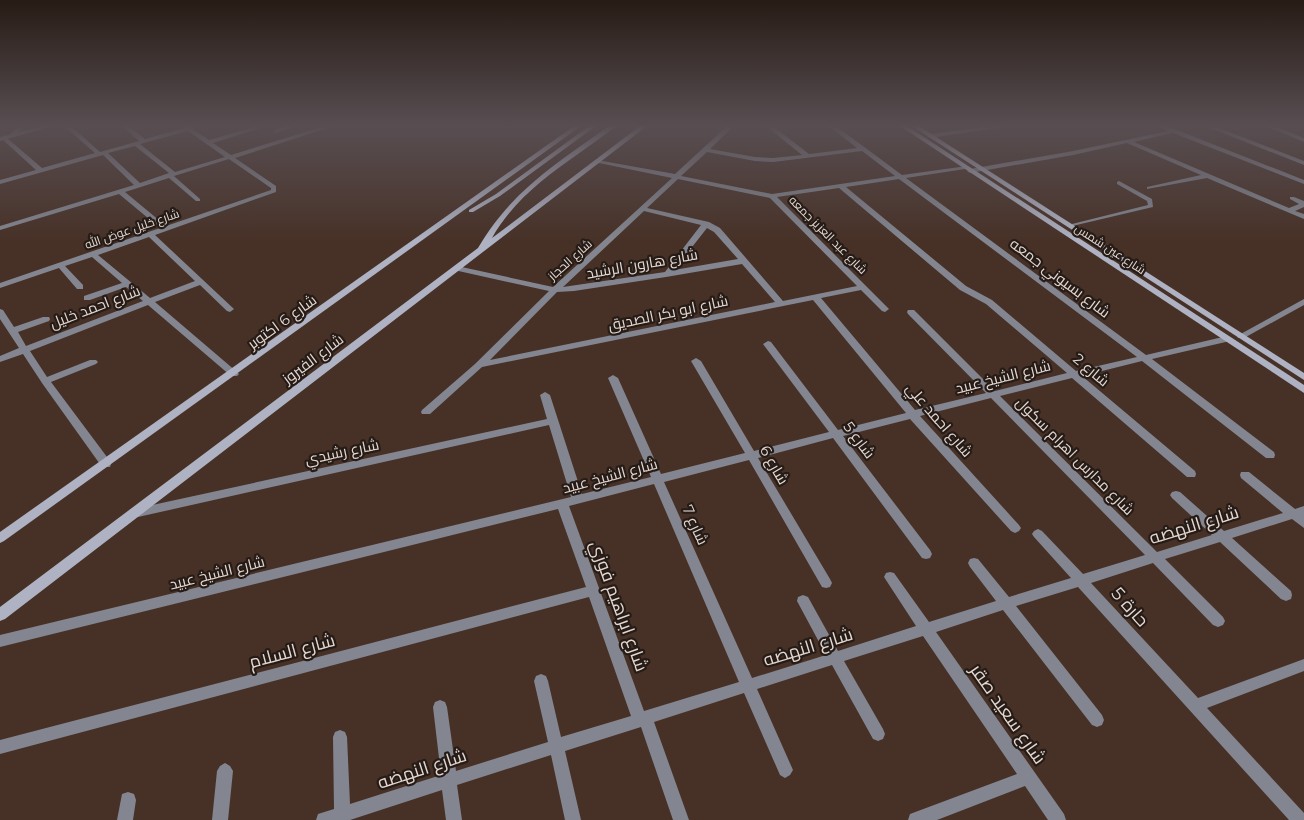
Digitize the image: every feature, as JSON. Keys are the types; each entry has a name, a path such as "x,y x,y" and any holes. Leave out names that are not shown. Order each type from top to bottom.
{"main road":[{"name":"شارع 6 اكتوبر","path":"0,538 234,374 525,164"},
{"path":"429,234 484,203 540,164"},
{"path":"482,250 490,232 502,215 535,184 562,164"},
{"name":"شارع الفيروز","path":"0,615 596,164"},
{"name":"شارع عين شمس","path":"960,164 1304,390"},
{"name":"شارع عين شمس","path":"974,164 1304,377"}],"street":[{"path":"33,164 40,170"},
{"path":"0,182 61,164"},
{"path":"114,164 138,185"},
{"path":"160,164 198,200"},
{"path":"0,228 206,164"},
{"name":"شارع خليل عوض الله","path":"0,286 274,191 274,187 240,164"},
{"name":"شارع عبد العزيز جمعه","path":"611,164 772,196 885,309"},
{"name":"شارع الحجاز","path":"426,412 478,366 555,290 692,164"},
{"name":"شارع بسيوني جمعه","path":"885,164 1270,455"},
{"path":"772,196 902,176 981,169 1006,164"},
{"path":"1180,164 1304,217"},
{"path":"1259,164 1304,182"},
{"path":"1149,188 1206,176"},
{"name":"شارع 2","path":"841,186 970,292 989,302 1191,474"},
{"path":"120,190 165,229"},
{"path":"1292,198 1304,203"},
{"path":"1288,211 1304,203"},
{"path":"643,209 706,224 717,230 782,304"},
{"path":"666,275 706,224"},
{"path":"150,234 230,309"},
{"path":"94,254 150,300 234,374"},
{"name":"شارع هارون الرشيد","path":"457,268 555,290 589,288 743,261"},
{"path":"60,265 80,287"},
{"name":"شارع احمد خليل","path":"0,359 200,282"},
{"path":"87,298 129,283"},
{"name":"شارع ابو بكر الصديق","path":"478,366 864,287"},
{"name":"شارع احمد علي","path":"815,297 913,415 1015,528"},
{"path":"1241,336 1304,302"},
{"name":"شارع مدارس اهرام سكول","path":"911,312 1218,622"},
{"path":"1,316 13,331 45,381 106,464"},
{"path":"13,331 46,319"},
{"name":"شارع الشيخ عبيد","path":"0,640 562,504 657,478 1073,375 1227,339"},
{"name":"شارع 5","path":"768,344 926,554"},
{"name":"شارع 6","path":"696,361 826,583"},
{"path":"45,381 93,362"},
{"name":"شارع 7","path":"613,378 785,770"},
{"path":"545,395 578,500"},
{"name":"شارع رشيدي","path":"138,512 553,422"},
{"path":"1245,475 1300,516"},
{"path":"1176,495 1286,594"},
{"name":"شارع ابراهيم فوزي","path":"562,504 593,591 681,820"},
{"name":"شارع النهضه","path":"324,820 342,817 449,780 1080,580 1222,536 1300,516"},
{"name":"حارة 5","path":"1038,534 1300,820"},
{"path":"974,563 1096,720"},
{"name":"شارع سعيد صقر","path":"890,577 1058,820"},
{"name":"شارع السلام","path":"0,747 593,591"},
{"path":"803,601 878,734"},
{"path":"1195,706 1304,665"},
{"path":"541,681 573,820"},
{"path":"440,706 454,820"},
{"path":"340,737 342,817"},
{"path":"220,820 225,771"},
{"path":"916,820 1028,777"},
{"path":"125,820 128,800"}],"lane":[{"path":"1070,226 1151,206 1150,200 1119,183"}]}
